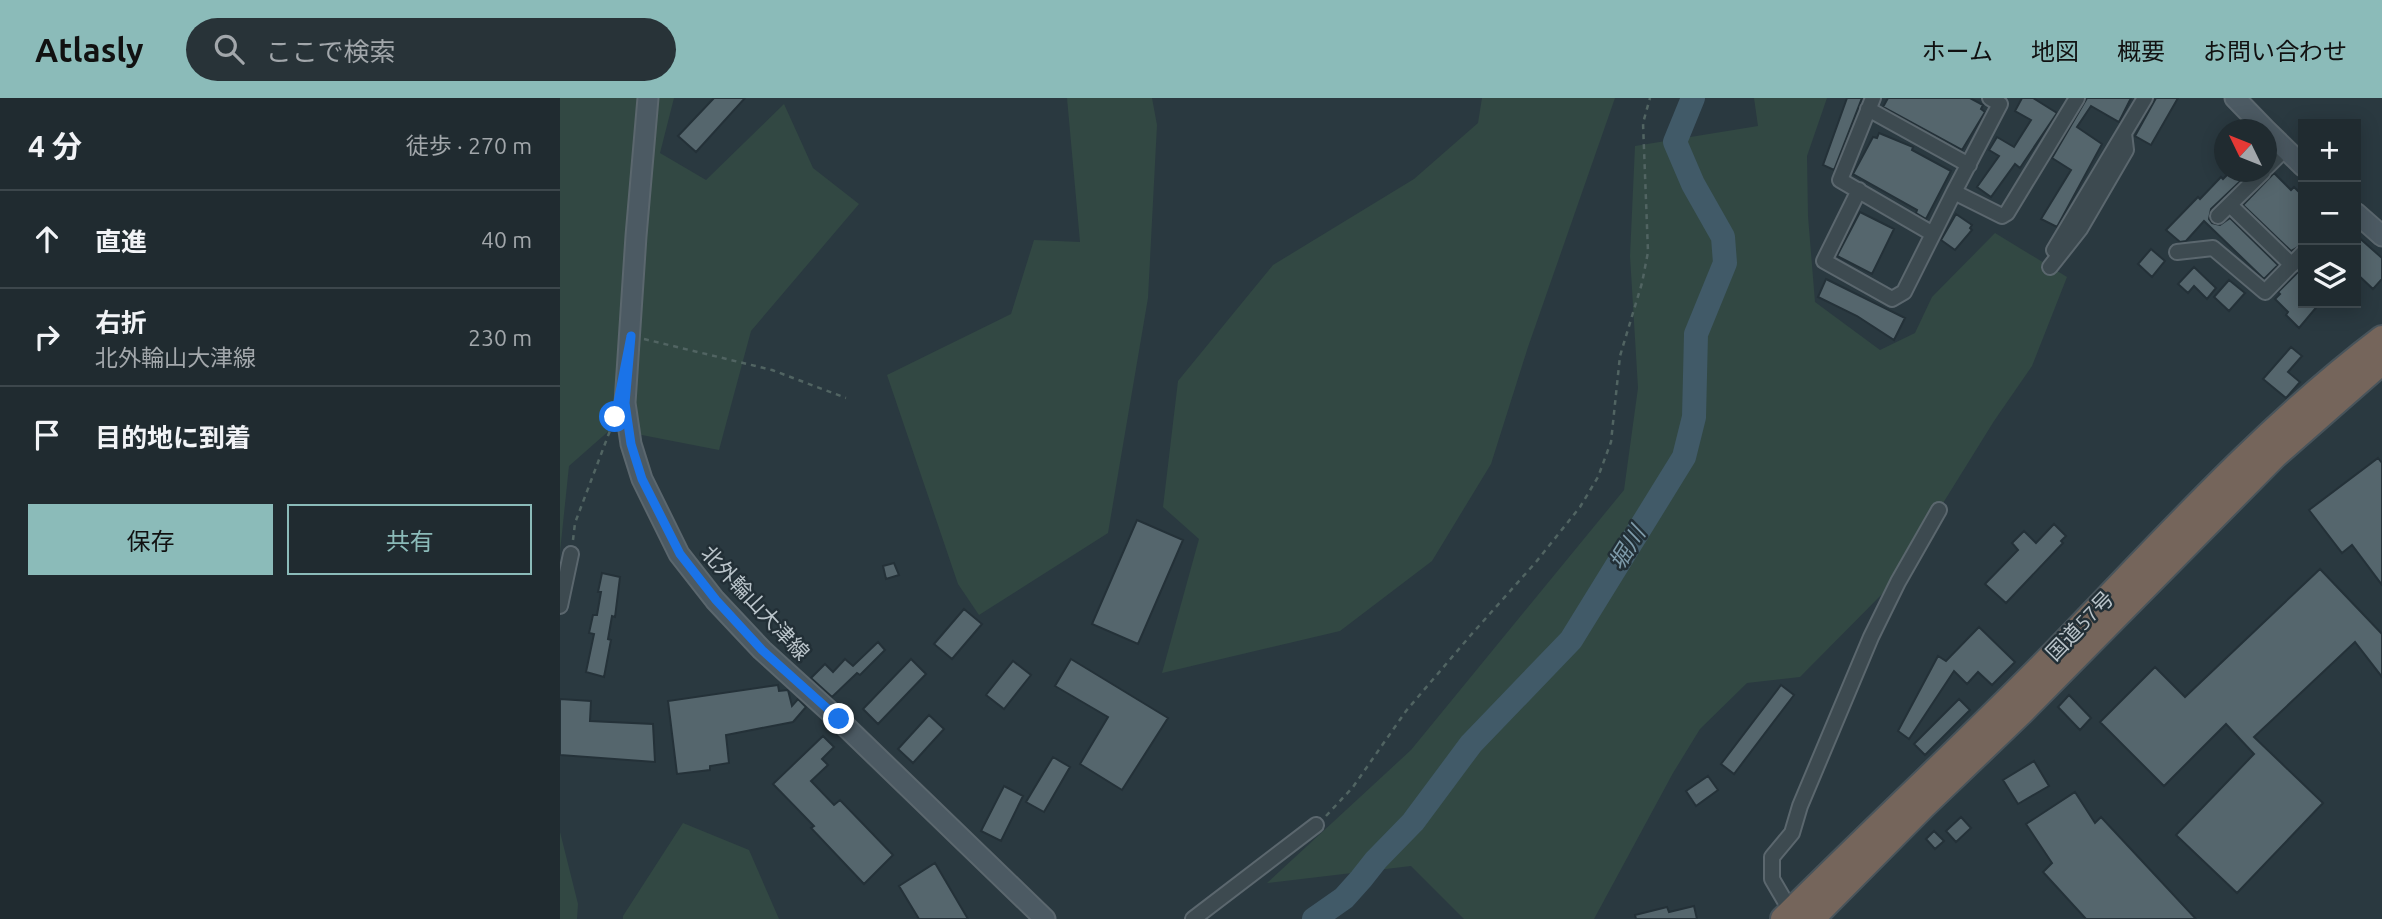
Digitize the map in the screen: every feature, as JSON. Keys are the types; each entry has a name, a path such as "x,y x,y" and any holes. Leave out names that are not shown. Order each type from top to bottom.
{"highway":[{"name":"国道57号","path":"1795,917 2262,442 2382,338"},
{"name":"国道57号","path":"1795,917 1924,806 2021,713 2275,456 2382,362"}],"main road":[{"name":"北外輪山大津線","path":"648,98 625,403 631,444 642,479 690,569 762,650 839,719 1045,919"},
{"path":"2235,98 2255,119"},
{"path":"2277,141 2298,161"},
{"path":"2361,217 2382,236"}],"street":[{"path":"1954,192 2002,216 2007,213 2077,98"},
{"path":"2054,250 2146,98"},
{"path":"1859,190 1824,261 1892,299 1904,292 1998,100"},
{"path":"1933,234 1840,180 1870,103 1969,164"},
{"path":"2050,267 2080,229 2126,150 2124,132"},
{"path":"2277,157 2285,149"},
{"path":"2218,216 2253,182"},
{"path":"2230,205 2292,265"},
{"path":"2177,252 2213,248 2264,292 2298,258"},
{"path":"1795,917 1772,879 1772,857 1792,833 1800,806 1871,637 1898,582 1939,510"},
{"path":"560,606 571,554"},
{"path":"1193,919 1316,825"}],"path":[{"path":"1316,825 1353,787 1406,711 1536,562 1580,507 1598,477 1611,442 1620,356 1642,283 1648,252 1643,123 1650,98"},
{"path":"631,336 772,370 846,398"},
{"path":"571,554 575,523 615,417"}],"green space":[{"path":"560,98 674,98 660,153 706,180 784,104 813,168 859,204 751,331 719,450 611,429 569,466 560,552"},
{"path":"1067,98 1152,98 1157,125 1148,298 1108,533 979,615 958,584 887,375 1011,314 1034,240 1080,242"},
{"path":"1482,98 1615,98 1528,347 1491,464 1432,561 1340,631 1162,673 1199,539 1163,507 1178,381 1273,265 1414,179 1478,123"},
{"path":"1754,98 1827,98 1807,156 1808,216 1815,302 1880,350 1915,333 1932,297 1995,233 2067,277 2032,366 1994,421 1894,582 1800,677 1747,683 1700,729 1673,773 1594,919 1464,919 1411,866 1267,883 1411,750 1624,490 1638,388 1630,256 1635,146 1758,126"},
{"path":"683,823 749,850 779,919 623,919"},
{"path":"560,832 578,904 577,919 560,919"}],"building":[{"path":"714,98 745,98 696,152 678,136"},
{"path":"1847,98 1862,98 1834,170 1823,165"},
{"path":"1888,98 1970,98 1983,105 1981,109 1985,112 1962,150 1883,107"},
{"path":"2022,98 2033,98 2057,113 2020,168 2015,164 1991,197 1977,187 1999,156 1989,150 1997,137 2014,147 2031,120 2015,111"},
{"path":"2087,98 2131,98 2119,122 2091,106 2077,127 2102,144 2057,227 2041,219 2071,170 2052,158"},
{"path":"2156,98 2178,98 2151,145 2135,136"},
{"path":"1879,133 1913,147 1912,150 1951,171 1926,219 1916,213 1917,210 1853,174 1873,137 1877,138"},
{"path":"2277,176 2291,190 2294,187 2298,191 2298,247 2291,251 2243,205 2265,182 2277,182"},
{"path":"2216,182 2239,182 2211,209 2209,219 2220,225 2230,218 2278,265 2264,279 2204,221 2186,241 2180,242 2166,230 2198,197 2200,199"},
{"path":"1860,212 1894,229 1872,274 1837,256"},
{"path":"1956,214 1972,225 1972,230 1955,250 1941,240"},
{"path":"2361,239 2382,258 2382,279 2373,289 2361,278"},
{"path":"2151,249 2165,261 2152,277 2138,264"},
{"path":"2194,267 2216,288 2207,299 2194,286 2188,293 2178,284"},
{"path":"2298,272 2298,308 2316,308 2299,328 2275,299 2280,294 2278,292"},
{"path":"1826,279 1905,318 1894,340 1857,316 1818,297"},
{"path":"2229,280 2245,293 2229,311 2214,297"},
{"path":"2291,347 2302,356 2288,372 2300,382 2286,398 2263,379"},
{"path":"2378,458 2382,463 2382,585 2352,545 2342,553 2309,510"},
{"path":"1137,520 1183,540 1138,644 1092,624"},
{"path":"2054,524 2066,536 2061,541 2063,543 2006,603 1985,584 2018,550 2012,543 2024,531 2036,543"},
{"path":"894,563 899,575 886,579 883,566"},
{"path":"2320,569 2382,634 2382,677 2355,642 2254,737 2323,803 2237,893 2176,835 2254,754 2226,724 2164,786 2100,722 2155,667 2185,697"},
{"path":"602,573 620,577 604,677 586,672 594,634 589,633 593,615 597,615"},
{"path":"964,609 982,624 952,659 934,644"},
{"path":"1979,627 2015,662 1992,685 1978,672 1967,684 1954,671 1909,739 1898,731 1938,656 1946,661"},
{"path":"878,642 885,650 860,675 857,673 832,697 811,678 825,664 833,672 845,659 853,666"},
{"path":"911,659 926,674 878,724 863,709"},
{"path":"1071,659 1168,718 1122,790 1080,764 1108,717 1055,686"},
{"path":"1013,661 1031,675 1004,709 986,695"},
{"path":"778,685 779,691 788,690 792,706 798,699 806,707 793,722 726,735 729,763 710,766 710,770 677,774 668,701"},
{"path":"1781,685 1794,695 1734,774 1721,764"},
{"path":"2069,695 2091,718 2080,730 2058,707"},
{"path":"560,699 591,701 590,721 653,724 655,762 560,755"},
{"path":"1959,699 1970,710 1925,755 1914,744"},
{"path":"929,715 944,729 913,763 898,749"},
{"path":"823,736 834,747 822,759 828,765 811,781 834,805 840,800 893,855 864,884 773,784"},
{"path":"1053,757 1070,767 1044,812 1026,802"},
{"path":"2034,761 2049,786 2018,804 2003,780"},
{"path":"1708,776 1718,790 1696,806 1686,791"},
{"path":"1004,786 1023,796 1001,841 981,831"},
{"path":"2075,792 2095,823 2101,817 2196,919 2086,919 2043,872 2052,863 2026,824"},
{"path":"1961,817 1971,828 1956,842 1946,831"},
{"path":"1934,831 1944,841 1935,849 1926,839"},
{"path":"935,863 968,919 919,919 899,886"},
{"path":"1694,906 1697,919 1636,919 1635,915 1667,907 1669,912"}],"waterway":[{"name":"堀川","path":"1314,919 1344,898 1413,822 1471,744 1571,640 1684,457 1694,417 1696,334 1725,263 1723,237 1693,184 1675,142 1693,98"}],"route":[{"path":"615,417 631,336 625,403 631,444 642,479 680,554 716,600 762,650 839,719"}]}
